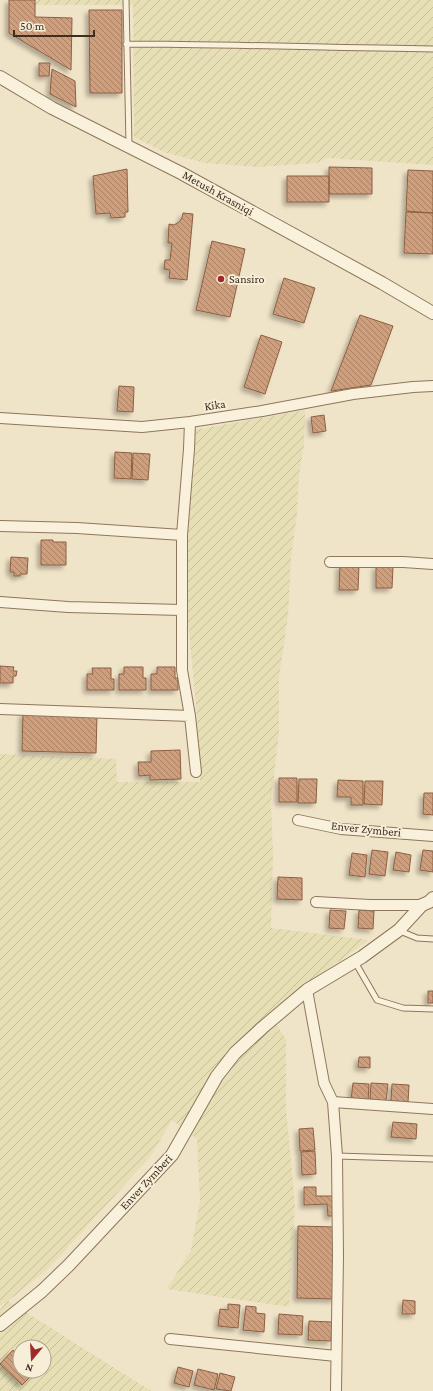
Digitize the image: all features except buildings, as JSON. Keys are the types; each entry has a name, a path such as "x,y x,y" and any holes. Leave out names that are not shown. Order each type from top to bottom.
{"street":[{"name":"Metush Krasniqi","path":"0,78 52,108 181,173 433,313"},
{"name":"Kika","path":"0,418 142,427 190,422 262,411 353,394 433,386"},
{"path":"190,422 189,456 182,535 182,670 190,716 196,772"},
{"path":"0,526 77,528 182,535"},
{"path":"330,562 403,562 433,564"},
{"path":"0,602 68,607 181,610"},
{"path":"0,709 190,716"},
{"name":"Enver Zymberi","path":"298,820 341,828 433,836"},
{"name":"Enver Zymberi","path":"316,902 370,905 429,903"},
{"name":"Enver Zymberi","path":"0,1325 42,1291 69,1265 172,1155 217,1076 235,1053 307,990 355,961 399,930 429,903"},
{"path":"307,990 324,1082 333,1102 337,1156 338,1256 336,1391"},
{"path":"333,1102 433,1109"},
{"path":"170,1339 336,1356"}],"lane":[{"path":"126,0 129,147"},
{"path":"126,44 223,44 433,49"},
{"path":"399,930 418,938 433,939"},
{"path":"355,961 377,1000 403,1008 433,1009"},
{"path":"337,1156 433,1159"}],"shaded area":[{"path":"13,0 433,0 433,165 327,158 317,163 259,167 205,163 164,152 134,137 133,5 13,5"},
{"path":"305,410 304,445 299,475 297,514 291,558 288,616 279,677 279,733 271,800 273,857 271,928 369,940 288,997 270,1013 286,1040 286,1108 295,1204 289,1307 167,1289 191,1250 200,1201 197,1139 172,1120 150,1157 49,1268 8,1301 151,1391 0,1391 0,1310 6,1302 0,1306 0,754 116,759 117,782 200,782 196,706 187,611 188,529 194,430"}],"place":[{"name":"Sansiro","path":"221,279"}]}
